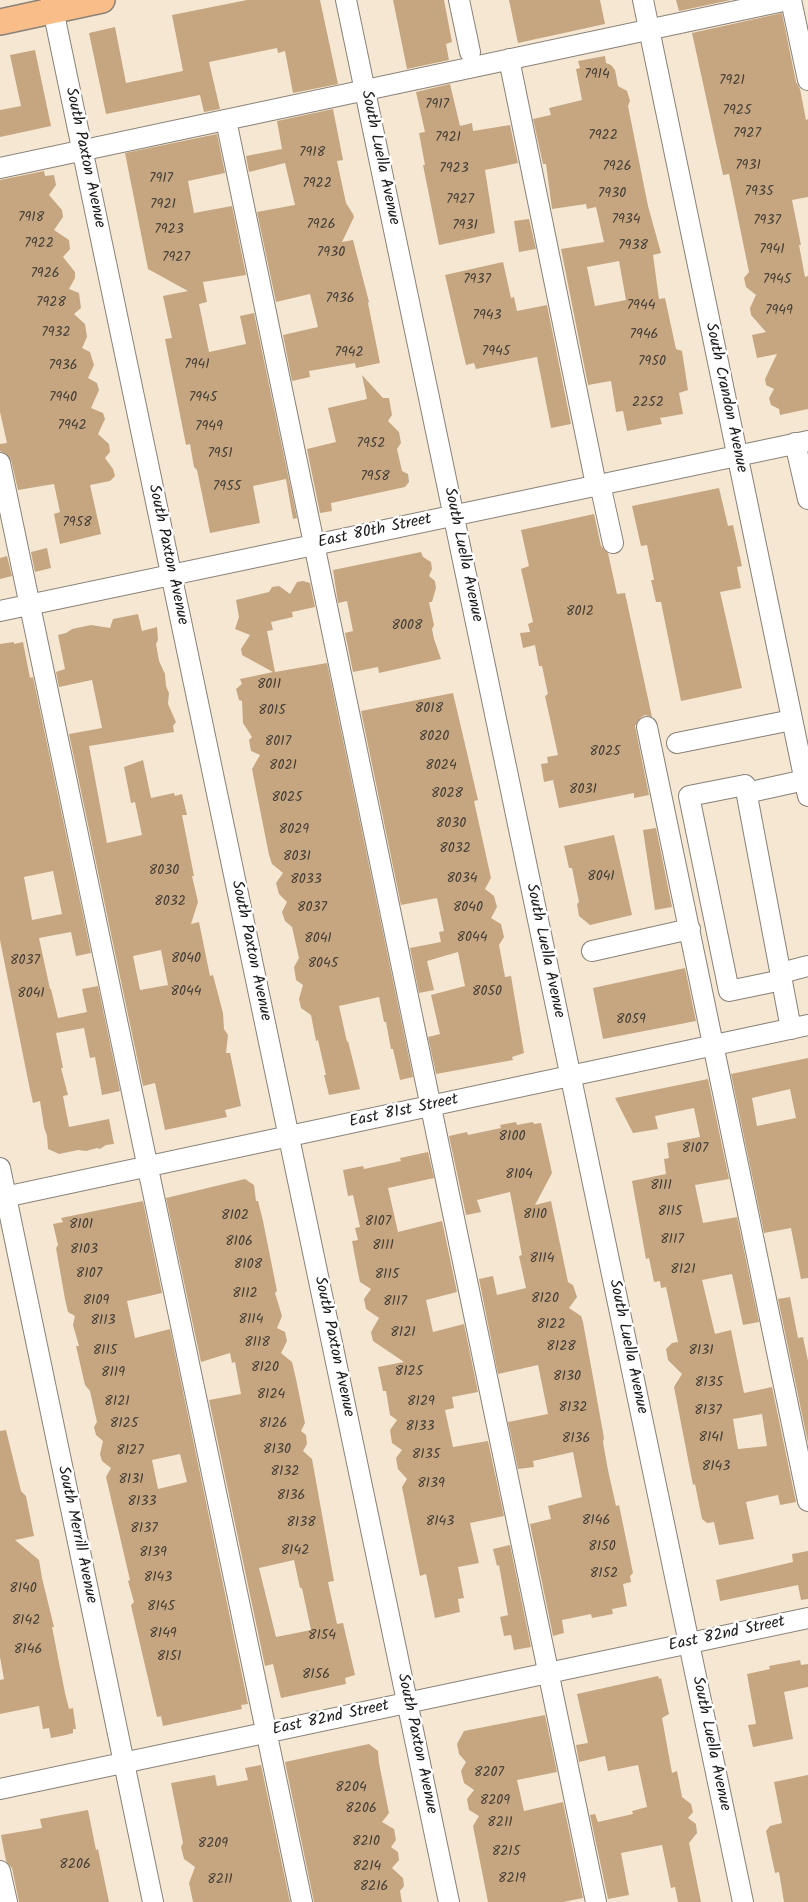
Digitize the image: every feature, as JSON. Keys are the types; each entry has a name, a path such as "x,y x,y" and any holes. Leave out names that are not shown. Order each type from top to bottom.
{"main road":[{"path":"0,22 52,5 102,0"}],"street":[{"name":"South Luella Avenue","path":"346,0 742,1902"},
{"path":"459,0 470,52"},
{"name":"South Crandon Avenue","path":"642,0 806,788"},
{"path":"0,168 790,0 808,80"},
{"name":"South Paxton Avenue","path":"52,5 449,1902"},
{"path":"509,59 598,485 613,543"},
{"path":"226,120 596,1902"},
{"path":"801,442 808,499"},
{"name":"East 80th Street","path":"0,611 801,442"},
{"path":"0,463 302,1902"},
{"path":"677,744 792,720"},
{"path":"647,727 808,1500"},
{"path":"800,1027 781,976 745,785 689,796 729,991 781,976 808,966"},
{"path":"746,793 806,788"},
{"path":"592,951 690,929"},
{"name":"East 81st Street","path":"3,1197 800,1027"},
{"name":"South Merrill Avenue","path":"0,1168 3,1197 153,1902"},
{"name":"East 82nd Street","path":"0,1789 808,1618"},
{"path":"0,1871 7,1902"}],"building":[{"path":"247,0 320,0 338,84 293,93 285,51 278,53 277,48 209,62 220,109 204,112 200,95 106,114 89,33 115,27 126,83 183,71 172,15"},
{"path":"393,0 444,0 452,42 446,44 449,60 407,69"},
{"path":"509,0 600,0 605,24 518,43"},
{"path":"676,0 731,0 679,11"},
{"path":"782,13 796,82 800,89 806,120 808,119 808,197 792,200 805,277 808,276 808,409 780,415 779,409 771,405 769,398 774,389 766,385 765,379 777,354 757,358 752,335 766,332 751,315 750,308 756,295 746,287 744,278 749,272 729,174 723,175 692,33"},
{"path":"35,50 51,126 0,137 0,110 21,106 10,55"},
{"path":"605,56 606,63 615,70 618,86 627,91 630,101 628,106 648,206 661,253 653,255 659,299 665,298 676,349 682,351 688,390 679,393 683,414 660,418 662,424 627,431 623,411 616,412 611,381 588,385 561,249 604,242 596,207 587,209 586,204 552,209 546,164 543,164 533,119 551,115 549,108 582,100 576,69 580,68 578,61","holes":["619,261 626,300 595,306 587,267"]},
{"path":"450,84 460,126 472,123 473,131 510,125 518,163 485,170 495,233 439,245 423,165 425,165 419,133 425,132 416,92"},
{"path":"333,109 343,160 337,161 346,203 354,217 342,242 353,240 369,302 380,363 356,368 355,363 309,371 310,377 292,381 283,335 318,327 310,294 276,302 257,212 295,205 285,163 249,172 246,156 282,149 277,121"},
{"path":"217,134 225,173 188,181 194,213 232,206 246,275 203,282 207,302 199,304 209,352 246,344 240,316 254,313 297,518 293,519 286,479 253,486 260,523 210,533 190,444 186,445 165,339 172,338 163,296 188,291 148,269 125,153"},
{"path":"44,171 45,176 54,175 56,185 49,195 62,210 63,217 54,230 69,240 70,249 63,257 75,272 75,278 69,289 79,293 81,308 74,314 85,324 87,337 82,348 90,352 94,365 88,378 97,383 99,390 91,408 103,413 105,419 98,434 109,444 110,452 105,458 113,469 115,476 110,481 90,485 101,534 60,544 54,514 60,512 54,484 18,490 11,460 8,455 0,451 0,444 7,443 0,412 0,180"},
{"path":"529,219 536,249 519,252 514,221"},
{"path":"503,262 511,298 514,297 517,311 547,305 571,424 551,428 537,357 476,369 474,363 466,365 445,275"},
{"path":"362,375 383,398 389,398 392,415 388,421 399,432 401,443 397,449 402,471 408,474 409,482 405,487 331,503 332,511 320,513 307,449 336,442 328,408 367,399"},
{"path":"719,488 728,526 733,525 742,566 737,567 741,588 720,592 742,688 681,701 661,602 656,602 651,580 654,580 647,545 641,546 632,506"},
{"path":"594,514 601,546 608,553 617,594 625,593 652,717 645,715 640,718 635,726 649,795 634,798 634,793 559,808 553,780 544,782 541,764 548,763 547,757 558,755 545,696 548,694 542,666 539,666 535,645 523,648 520,633 530,632 528,624 533,622 521,569 529,566 521,530"},
{"path":"47,548 51,568 35,572 31,552"},
{"path":"421,552 423,557 431,562 432,569 429,576 435,581 436,588 432,602 429,602 434,625 432,629 434,639 441,659 379,673 378,667 353,672 345,633 353,631 347,601 338,603 333,570"},
{"path":"7,556 12,576 0,579 0,558"},
{"path":"297,582 310,583 315,607 292,612 293,617 271,622 273,630 267,631 275,672 327,663 413,1077 400,1080 379,997 339,1006 360,1089 329,1095 311,1015 301,1008 299,999 303,985 296,980 294,967 299,958 292,927 285,921 282,912 287,902 279,894 276,883 283,873 272,864 269,855 252,769 260,755 251,751 249,740 252,737 243,723 242,701 239,700 236,689 242,684 240,679 273,672 242,655 241,649 250,635 235,629 239,617 236,600 269,592 272,587 279,586 290,594"},
{"path":"138,614 142,631 157,627 158,640 156,644 159,661 165,674 169,693 168,704 176,722 173,726 174,732 89,746 107,843 142,835 135,802 131,803 124,767 143,760 151,798 174,793 175,796 182,794 187,815 182,815 198,902 191,924 199,922 210,976 213,975 223,1013 224,1029 228,1035 226,1053 230,1053 241,1106 225,1110 227,1117 165,1130 155,1083 143,1086 69,734 102,728 92,680 59,687 56,672 65,669 58,635 72,629 91,625 110,628 113,619","holes":["161,950 168,985 140,990 133,956"]},
{"path":"23,642 30,678 33,677 91,953 76,956 71,932 39,938 50,989 58,1018 87,1012 82,989 98,986 120,1091 102,1095 95,1057 90,1058 84,1028 56,1033 63,1068 61,1068 68,1095 63,1096 69,1127 109,1119 114,1144 106,1145 100,1149 78,1150 59,1154 48,1149 40,1101 33,1103 0,940 0,644","holes":["53,871 62,914 32,920 24,877"]},
{"path":"453,693 478,800 474,801 491,878 485,889 494,896 497,907 491,918 501,924 504,937 499,945 505,977 511,976 524,1053 512,1057 513,1060 436,1074 428,1037 440,1034 431,995 465,986 458,952 427,961 434,990 419,993 410,948 441,942 439,932 444,931 437,898 401,905 361,711"},
{"path":"656,828 672,907 655,910 643,830"},
{"path":"614,835 632,915 590,925 579,916 577,904 579,902 572,868 569,868 564,846"},
{"path":"685,968 696,1021 603,1039 593,988"},
{"path":"808,1058 808,1278 801,1279 791,1228 764,1233 731,1074","holes":["790,1089 796,1118 757,1126 752,1098"]},
{"path":"708,1079 729,1179 695,1185 703,1223 737,1217 759,1322 743,1325 732,1274 702,1280 715,1334 731,1330 744,1393 772,1387 796,1502 780,1505 778,1495 746,1502 754,1539 719,1545 714,1522 707,1523 702,1519 695,1484 693,1485 674,1387 682,1374 668,1360 666,1349 672,1343 678,1342 666,1287 661,1288 660,1281 654,1282 649,1258 646,1259 632,1181 666,1174 664,1159 669,1158 667,1143 700,1137 694,1108 655,1116 658,1129 633,1133 615,1098","holes":["762,1414 767,1446 738,1449 733,1419"]},
{"path":"516,1122 517,1125 533,1122 534,1124 541,1123 552,1173 535,1205 551,1201 568,1282 573,1285 577,1297 569,1308 581,1316 583,1322 608,1470 616,1506 619,1505 633,1573 630,1576 631,1582 623,1584 627,1606 612,1609 613,1614 592,1618 591,1614 562,1620 564,1633 553,1636 530,1524 551,1519 548,1506 582,1497 573,1452 533,1461 534,1467 518,1469 508,1422 548,1414 538,1365 498,1374 479,1279 493,1276 497,1295 526,1288 519,1256 522,1255 510,1192 477,1200 481,1212 466,1215 449,1136 467,1132 468,1135 501,1128 500,1125"},
{"path":"428,1152 434,1178 388,1188 398,1232 442,1221 457,1292 426,1300 433,1332 464,1324 478,1392 452,1397 454,1408 445,1410 453,1447 488,1441 504,1516 470,1523 479,1563 458,1567 464,1598 458,1599 460,1612 435,1618 426,1574 420,1576 402,1487 407,1479 398,1469 396,1458 402,1450 392,1443 390,1430 397,1420 390,1415 386,1391 383,1391 378,1367 404,1362 373,1341 371,1332 379,1318 366,1309 364,1299 371,1289 360,1282 352,1241 358,1240 355,1228 360,1227 353,1195 348,1196 343,1170 363,1166 364,1169 401,1161 400,1158"},
{"path":"245,1179 254,1185 277,1291 275,1293 282,1316 277,1328 285,1332 287,1341 281,1353 292,1362 305,1423 301,1431 306,1435 307,1444 303,1451 312,1459 334,1581 328,1582 337,1624 343,1623 355,1675 345,1678 346,1684 281,1698 273,1664 265,1666 209,1400 241,1394 235,1362 232,1363 230,1353 201,1362 166,1198","holes":["294,1560 300,1588 302,1588 311,1630 276,1637 259,1568"]},
{"path":"143,1201 162,1293 127,1301 135,1338 170,1329 248,1704 241,1705 242,1709 163,1726 161,1716 157,1717 131,1605 134,1602 128,1581 130,1580 106,1477 111,1468 102,1461 100,1454 103,1441 96,1435 94,1427 97,1422 90,1391 85,1385 76,1346 79,1346 73,1325 75,1316 68,1312 65,1299 56,1248 58,1245 53,1224 63,1222 61,1218","holes":["180,1454 187,1482 158,1489 152,1460"]},
{"path":"790,1297 798,1338 803,1337 808,1361 808,1443 778,1299"},
{"path":"6,1430 21,1491 26,1496 34,1536 15,1540 39,1560 54,1627 52,1627 65,1693 69,1709 73,1708 76,1729 73,1729 73,1733 51,1738 49,1728 43,1729 39,1706 0,1714 0,1680 4,1679 0,1657 0,1431"},
{"path":"510,1545 531,1647 514,1650 511,1635 504,1636 500,1617 508,1615 499,1565 497,1566 493,1549"},
{"path":"808,1551 808,1599 801,1600 798,1585 720,1601 716,1580 793,1562 792,1554"},
{"path":"800,1660 801,1665 808,1664 808,1687 784,1692 793,1739 753,1747 748,1725 756,1724 747,1674 770,1669 769,1666"},
{"path":"658,1676 659,1679 661,1678 669,1714 662,1718 672,1773 677,1771 682,1797 691,1804 693,1812 688,1818 696,1824 697,1833 689,1843 701,1902 678,1902 675,1887 671,1888 662,1845 621,1853 629,1895 608,1899 590,1815 595,1814 598,1822 633,1814 632,1811 647,1807 638,1765 608,1771 605,1756 579,1762 576,1745 588,1743 577,1694"},
{"path":"545,1715 557,1772 517,1780 524,1811 563,1802 583,1898 563,1902 488,1902 473,1826 479,1816 469,1810 467,1799 474,1790 464,1783 461,1771 466,1762 459,1754 457,1744 464,1731"},
{"path":"369,1744 378,1751 389,1813 382,1822 394,1829 396,1840 391,1847 398,1852 399,1860 392,1868 403,1878 404,1886 400,1891 402,1902 314,1902 285,1762"},
{"path":"261,1765 290,1902 193,1902 189,1883 195,1867 184,1859 181,1847 183,1843 171,1783 215,1775 217,1786 248,1780 245,1768"},
{"path":"808,1775 808,1902 784,1902 779,1872 775,1873 766,1831 770,1826 782,1823 774,1782"},
{"path":"88,1810 109,1902 19,1902 12,1868 6,1861 1,1835 42,1828 40,1819"}]}
